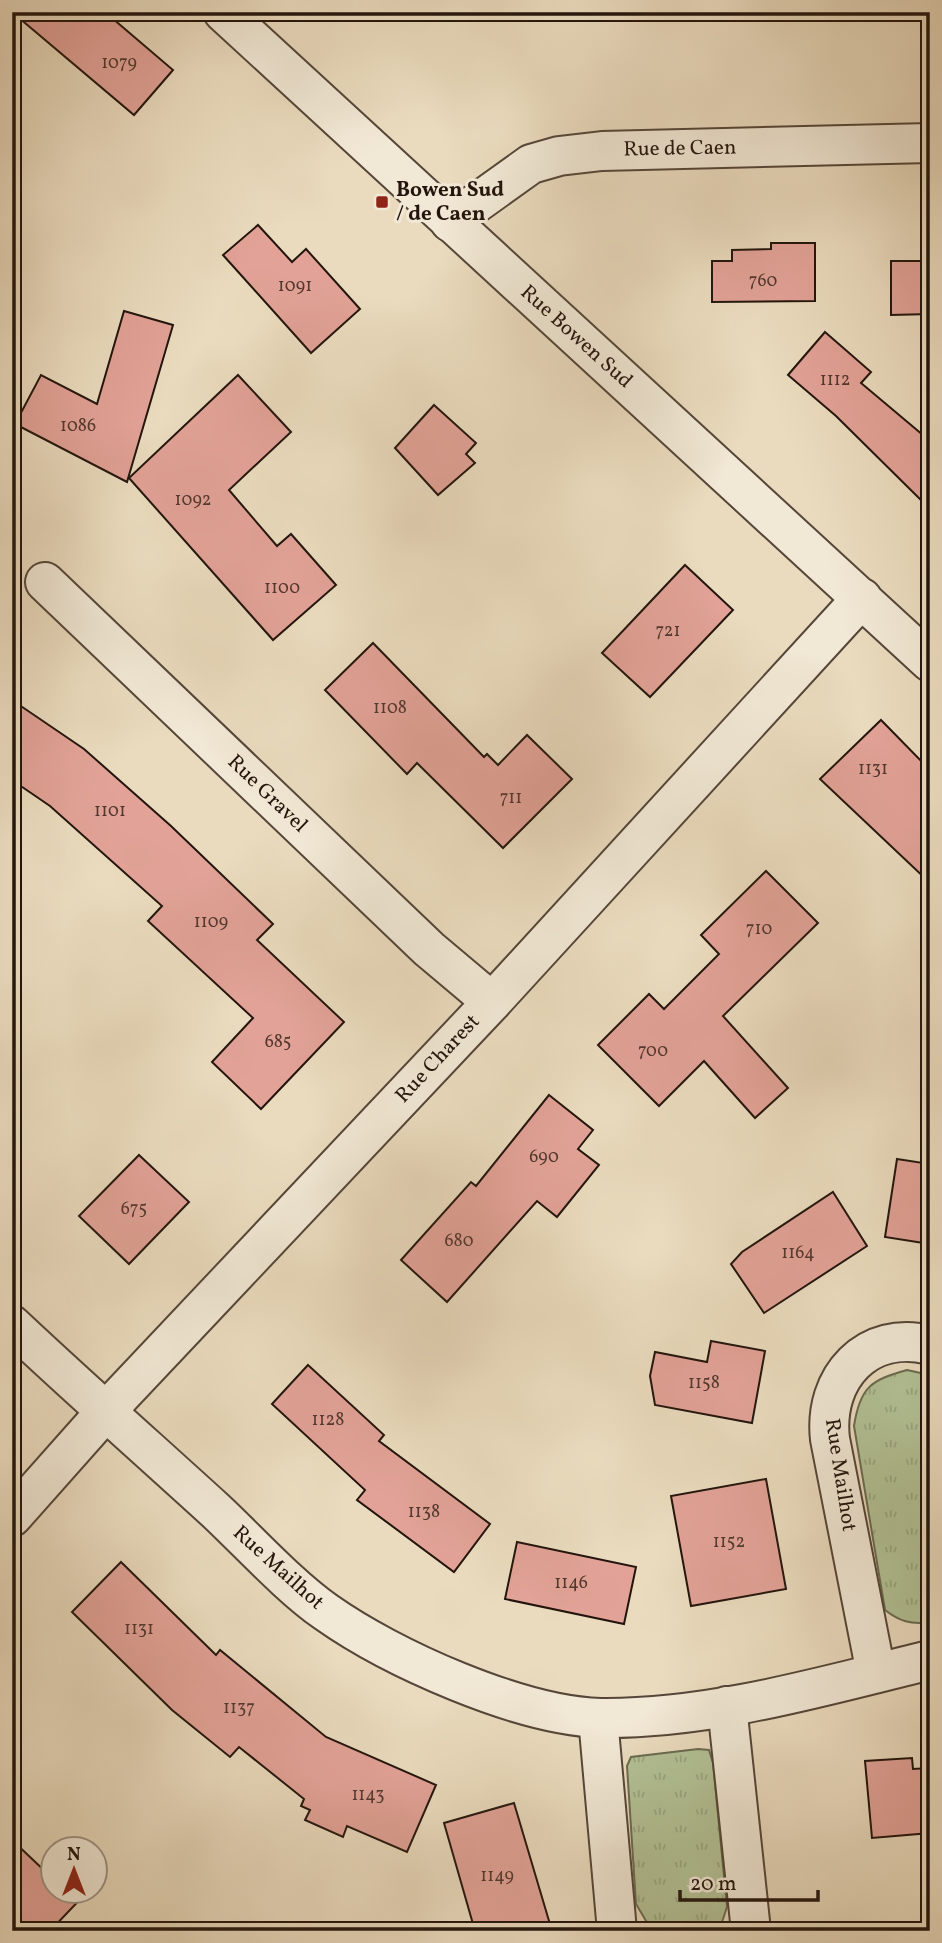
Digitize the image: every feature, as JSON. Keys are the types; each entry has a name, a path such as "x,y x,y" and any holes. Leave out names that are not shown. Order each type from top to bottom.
{"street":[{"name":"Rue Bowen Sud","path":"223,12 930,662"},
{"name":"Rue de Caen","path":"450,222 531,164 559,156 602,151 930,143"},
{"name":"Rue Gravel","path":"45,582 429,949 492,1002"},
{"name":"Rue Charest","path":"12,1517 107,1410 492,1002 862,598"},
{"name":"Rue Mailhot","path":"12,1325 325,1611 396,1653 455,1680 540,1708 598,1718 666,1715 727,1706 930,1660"},
{"name":"Rue Mailhot","path":"876,1673 830,1439 830,1400 849,1366 864,1354 882,1346 904,1342 930,1345"},
{"path":"727,1706 751,1931"},
{"path":"598,1718 617,1931"}],"green space":[{"path":"907,1370 930,1375 930,1622 923,1623 906,1621 885,1610 854,1426 860,1402 869,1387 884,1377"},
{"path":"709,1750 713,1763 727,1907 722,1922 714,1931 652,1931 636,1904 627,1766 631,1757"}],"building":[{"path":"12,12 105,12 173,70 134,115"},
{"path":"258,225 292,262 306,249 360,309 311,353 223,255"},
{"path":"771,243 815,243 815,301 712,302 712,261 732,261 732,250 771,249"},
{"path":"891,261 930,261 930,314 891,315"},
{"path":"124,311 173,325 127,482 15,424 41,375 97,404"},
{"path":"825,332 871,372 861,383 930,441 930,509 836,416 788,375"},
{"path":"238,375 291,432 229,490 277,546 291,534 336,585 273,640 129,478"},
{"path":"434,405 476,443 466,454 475,463 438,495 395,448"},
{"path":"685,565 733,610 650,697 602,653"},
{"path":"373,643 484,757 487,754 498,765 527,735 572,779 503,848 417,763 407,774 325,690"},
{"path":"12,700 84,749 171,826 273,924 257,940 344,1022 261,1109 212,1062 253,1018 148,921 162,906 50,806 12,780"},
{"path":"881,720 930,770 930,883 820,779"},
{"path":"766,871 818,923 723,1016 788,1088 755,1118 704,1061 659,1106 598,1045 649,994 664,1009 719,954 701,935"},
{"path":"549,1095 593,1130 578,1149 599,1165 557,1217 537,1201 447,1302 401,1260 471,1182 476,1186"},
{"path":"139,1155 189,1202 129,1264 79,1216"},
{"path":"897,1159 930,1164 930,1244 885,1237"},
{"path":"833,1192 867,1246 764,1313 731,1264 742,1252"},
{"path":"711,1341 765,1351 752,1423 655,1405 650,1376 655,1352 707,1362"},
{"path":"308,1365 384,1435 379,1441 490,1524 454,1572 357,1500 365,1490 272,1404"},
{"path":"766,1479 786,1589 691,1606 671,1496"},
{"path":"517,1542 636,1567 624,1624 505,1599"},
{"path":"121,1562 216,1655 220,1650 326,1737 436,1785 407,1852 347,1826 343,1837 305,1820 310,1810 301,1806 304,1799 239,1747 230,1757 172,1710 72,1612"},
{"path":"912,1758 913,1769 930,1768 930,1833 872,1838 865,1761"},
{"path":"514,1803 552,1931 475,1931 444,1823"},
{"path":"12,1840 38,1865 38,1904 76,1904 50,1931 12,1931"}],"place":[{"name":"Bowen Sud / de Caen","path":"382,202"}]}
